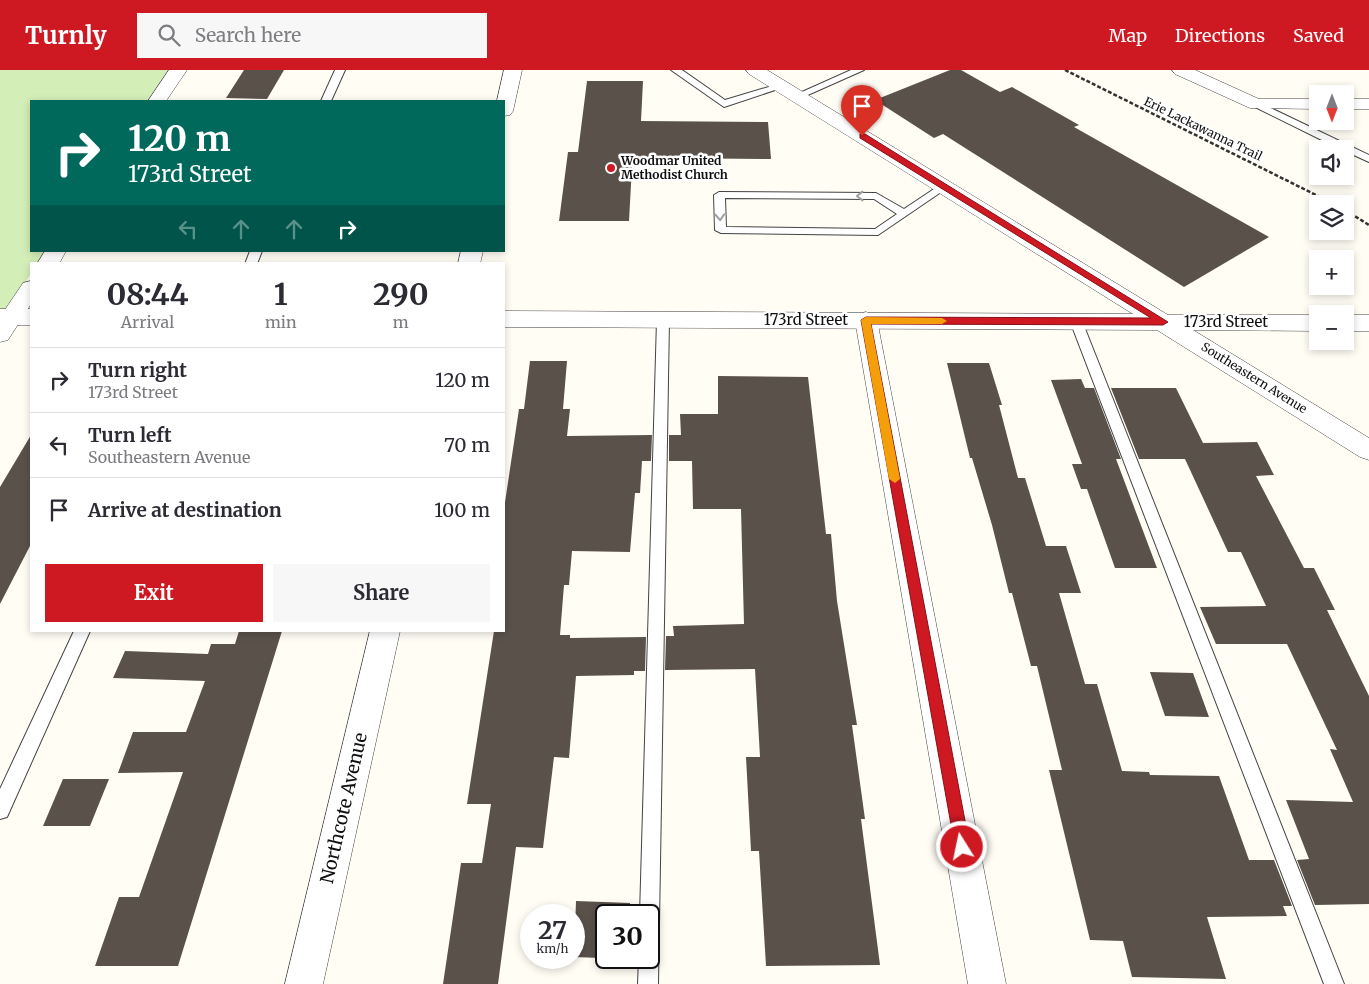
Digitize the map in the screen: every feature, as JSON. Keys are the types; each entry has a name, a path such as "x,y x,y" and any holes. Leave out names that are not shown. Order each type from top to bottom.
{"street":[{"path":"158,100 178,70"},
{"path":"505,106 513,70"},
{"name":"Southeastern Avenue","path":"755,70 1369,450"},
{"path":"1181,70 1256,104 1309,104"},
{"path":"1354,104 1369,104"},
{"path":"11,321 30,290"},
{"name":"173rd Street","path":"505,319 1309,323"},
{"path":"866,320 987,984"},
{"path":"1354,323 1369,323"},
{"name":"Northcote Avenue","path":"304,984 384,632"}],"lane":[{"path":"326,100 340,70"},
{"path":"676,70 724,104 790,91 858,70"},
{"path":"1256,104 1369,159"},
{"path":"903,214 876,196 719,195 721,230 878,232 943,186"},
{"path":"650,904 663,320"},
{"path":"1076,321 1334,984"},
{"path":"0,810 82,632"},
{"path":"648,984 649,969"}],"path":[{"name":"Erie Lackawanna Trail","path":"1065,70 1316,195"},
{"path":"1354,216 1369,225"}],"green space":[{"path":"0,70 171,70 151,100 30,100 30,252 46,252 39,262 30,262 30,275 0,319"}],"building":[{"path":"244,70 284,70 267,99 226,98"},
{"path":"950,70 961,70 1000,92 1012,87 1079,125 1074,127 1269,237 1184,287 943,134 934,138 875,100"},
{"path":"587,81 643,81 641,121 768,122 771,159 659,158 659,166 632,166 629,221 559,221 568,152 578,152"},
{"path":"530,361 567,361 563,409 570,409 567,436 652,435 651,461 642,461 640,493 635,493 630,552 572,551 569,585 564,585 560,635 570,635 570,638 646,637 645,671 634,671 634,675 576,676 569,758 554,757 543,848 516,847 498,984 443,984 461,863 482,863 491,804 467,804 494,632 505,632 505,502 519,409 524,409"},
{"path":"947,363 989,363 1002,405 999,405 1018,478 1025,478 1046,546 1066,546 1081,593 1059,593 1085,684 1097,684 1122,771 1149,772 1150,775 1219,776 1249,860 1274,860 1292,906 1283,906 1287,916 1207,917 1226,979 1132,977 1123,941 1090,940 1049,770 1062,770 1037,666 1031,666 1012,593 1009,593 992,525 972,458 970,458"},
{"path":"718,376 808,377 826,534 831,534 837,601 857,725 852,725 865,819 861,819 880,965 766,966 759,851 751,851 746,757 760,757 755,669 665,670 666,636 674,636 673,626 744,624 741,509 693,509 692,461 669,461 669,435 681,435 680,414 718,414"},
{"path":"1081,379 1085,388 1094,388 1121,459 1116,459 1157,568 1115,568 1087,489 1081,489 1072,464 1082,464 1051,380"},
{"path":"1111,388 1176,388 1203,443 1257,442 1274,475 1256,476 1304,568 1314,568 1335,610 1327,610 1369,696 1369,904 1315,905 1297,860 1309,859 1286,800 1353,802 1330,749 1337,750 1287,644 1216,644 1200,607 1266,606 1241,552 1228,552 1185,459 1139,459"},
{"path":"30,437 30,546 0,604 0,487"},
{"path":"239,632 282,632 178,966 95,966 119,897 139,897 183,772 118,773 133,732 186,732 205,681 113,678 125,651 208,654 211,644 235,644"},
{"path":"1150,672 1193,673 1209,717 1165,716"},
{"path":"63,779 109,779 90,826 43,826"},
{"path":"576,901 630,903 595,904 595,958 585,957 585,904 576,904"}],"slow traffic":[{"path":"895,479 866,320 942,321"}],"place":[{"name":"Woodmar United Methodist Church","path":"611,168"}],"route":[{"path":"862,136 1163,322 866,320 962,847"}]}
